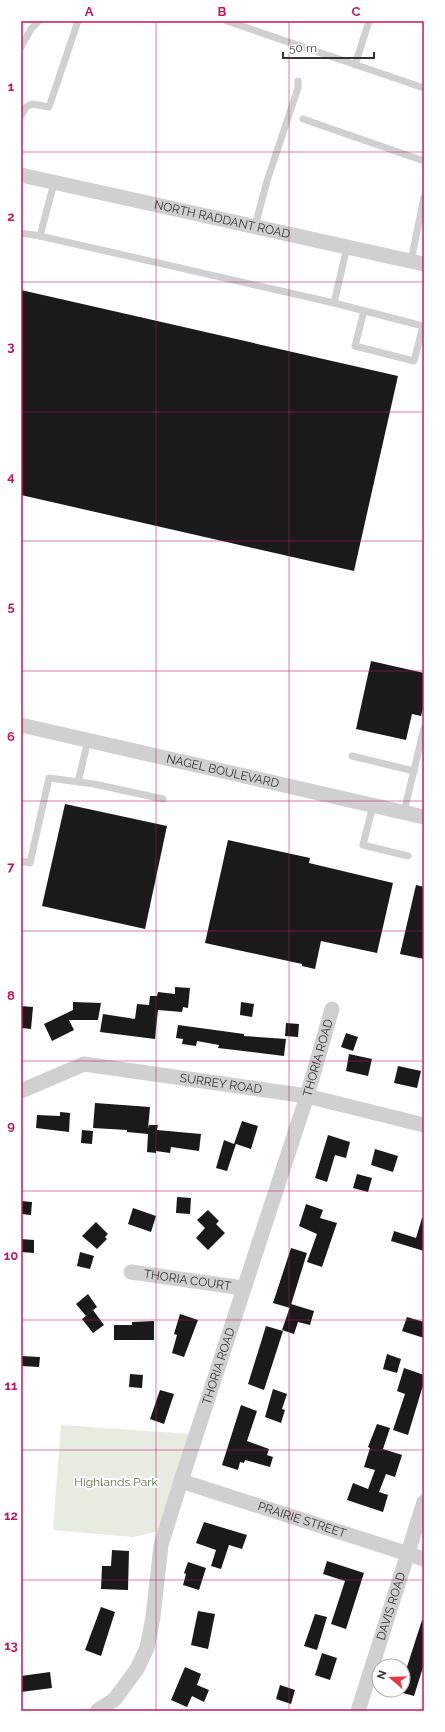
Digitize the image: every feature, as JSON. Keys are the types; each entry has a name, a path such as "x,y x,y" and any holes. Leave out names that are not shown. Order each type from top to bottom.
{"street":[{"name":"NORTH RADDANT ROAD","path":"21,175 418,262"},
{"name":"NAGEL BOULEVARD","path":"21,725 424,817"},
{"name":"THORIA ROAD","path":"97,1711 115,1699 137,1669 147,1648 153,1617 161,1545 307,1096 332,1009"},
{"name":"SURREY ROAD","path":"21,1091 84,1064 307,1096 424,1125"},
{"name":"THORIA COURT","path":"131,1272 244,1288"},
{"name":"PRAIRIE STREET","path":"181,1481 424,1559"},
{"name":"DAVIS ROAD","path":"358,1711 424,1502"}],"lane":[{"path":"21,47 31,29 39,21"},
{"path":"21,116 26,107 32,104 49,107 78,21"},
{"path":"227,21 424,88"},
{"path":"355,65 369,21"},
{"path":"255,226 267,181 298,88 298,81"},
{"path":"303,119 424,161"},
{"path":"40,236 54,183"},
{"path":"418,262 424,197"},
{"path":"21,233 40,236 334,303 364,310 423,326 414,362 354,346 364,310"},
{"path":"334,303 347,247"},
{"path":"404,812 424,728"},
{"path":"78,782 88,740"},
{"path":"352,756 414,770"},
{"path":"21,861 30,863 49,778 78,782 163,799"},
{"path":"373,805 363,845 408,856"}],"green space":[{"name":"Highlands Park","path":"61,1425 191,1434 159,1531 133,1537 53,1530"}],"building":[{"path":"21,290 398,376 354,571 21,495"},
{"path":"371,661 424,673 424,705 421,716 412,714 406,740 356,729"},
{"path":"65,804 167,826 145,929 42,906"},
{"path":"228,840 310,858 309,863 393,883 377,953 321,941 315,969 302,966 302,964 205,943"},
{"path":"416,885 424,887 424,959 400,954"},
{"path":"175,987 190,988 188,1008 183,1007 182,1012 158,1010 155,1039 100,1032 103,1014 135,1019 137,1004 149,1005 150,996 157,996 158,992 175,994"},
{"path":"73,1002 101,1003 98,1020 69,1020 74,1030 52,1041 44,1024 73,1010"},
{"path":"241,1002 254,1004 252,1017 240,1015"},
{"path":"21,1006 33,1007 31,1029 21,1028"},
{"path":"286,1023 299,1024 298,1037 285,1036"},
{"path":"178,1025 244,1034 244,1036 286,1039 284,1056 218,1048 219,1045 197,1041 196,1046 182,1044 183,1039 176,1038"},
{"path":"346,1033 358,1037 353,1051 341,1047"},
{"path":"349,1054 372,1059 368,1076 346,1071"},
{"path":"398,1066 421,1071 417,1088 394,1083"},
{"path":"95,1103 150,1107 148,1129 149,1125 158,1125 157,1130 201,1134 199,1151 171,1147 170,1153 156,1151 156,1153 147,1152 148,1134 127,1132 127,1130 93,1128"},
{"path":"60,1112 70,1113 69,1132 36,1128 37,1115 60,1116"},
{"path":"242,1121 258,1126 251,1149 236,1144 227,1171 216,1168 224,1140 234,1144"},
{"path":"82,1130 93,1131 92,1144 81,1143"},
{"path":"328,1135 350,1142 346,1158 335,1155 327,1182 315,1178"},
{"path":"375,1149 398,1156 393,1172 371,1165"},
{"path":"357,1174 372,1178 368,1192 353,1188"},
{"path":"177,1197 191,1198 190,1214 176,1213"},
{"path":"21,1201 32,1202 31,1215 21,1214"},
{"path":"306,1204 323,1210 320,1218 337,1223 322,1267 307,1262 317,1234 299,1226"},
{"path":"133,1208 156,1216 151,1232 128,1224"},
{"path":"208,1210 219,1221 216,1224 225,1233 208,1250 196,1238 205,1228 197,1220"},
{"path":"422,1218 424,1218 424,1251 391,1241 394,1231 416,1238"},
{"path":"96,1222 108,1234 105,1237 107,1239 97,1249 82,1236"},
{"path":"21,1239 34,1240 34,1253 21,1252"},
{"path":"291,1248 307,1253 290,1308 273,1303"},
{"path":"80,1252 94,1256 90,1269 77,1266"},
{"path":"88,1294 97,1307 86,1316 76,1304"},
{"path":"291,1304 314,1311 310,1325 298,1322 294,1334 282,1330"},
{"path":"93,1310 104,1325 93,1333 82,1319"},
{"path":"180,1314 198,1320 184,1357 172,1353 177,1335 174,1334"},
{"path":"407,1317 424,1322 424,1338 402,1331"},
{"path":"154,1321 154,1340 114,1340 114,1325 132,1325 132,1322"},
{"path":"266,1326 283,1331 264,1390 248,1384"},
{"path":"387,1354 401,1359 397,1373 383,1369"},
{"path":"21,1356 40,1357 39,1367 21,1366"},
{"path":"404,1368 424,1375 424,1382 408,1435 393,1430 405,1394 397,1391"},
{"path":"130,1374 143,1375 142,1388 129,1387"},
{"path":"273,1389 287,1394 282,1409 285,1410 281,1423 265,1417"},
{"path":"160,1390 174,1394 164,1424 150,1419"},
{"path":"241,1405 257,1411 247,1441 269,1449 267,1455 273,1457 270,1467 245,1460 244,1463 240,1462 238,1470 222,1465"},
{"path":"377,1424 390,1428 383,1449 402,1455 395,1477 386,1474 379,1492 388,1495 383,1512 347,1500 353,1483 368,1489 375,1470 364,1467 370,1448 368,1447"},
{"path":"204,1522 247,1535 242,1549 229,1545 221,1569 211,1566 216,1550 196,1543"},
{"path":"112,1550 129,1551 128,1590 101,1589 102,1566 111,1566"},
{"path":"327,1561 364,1573 346,1629 331,1624 345,1581 323,1574"},
{"path":"188,1562 206,1568 199,1590 183,1585 186,1574 184,1573"},
{"path":"101,1607 115,1612 101,1656 85,1650"},
{"path":"198,1611 215,1614 208,1649 191,1645"},
{"path":"315,1614 327,1617 317,1650 304,1646"},
{"path":"422,1620 424,1620 424,1664 414,1696 411,1695 410,1658"},
{"path":"322,1653 337,1658 330,1680 315,1675"},
{"path":"185,1667 201,1674 197,1685 209,1690 204,1702 192,1696 187,1707 171,1700"},
{"path":"50,1672 52,1688 21,1692 21,1676"},
{"path":"280,1685 295,1690 291,1704 276,1699"}]}
